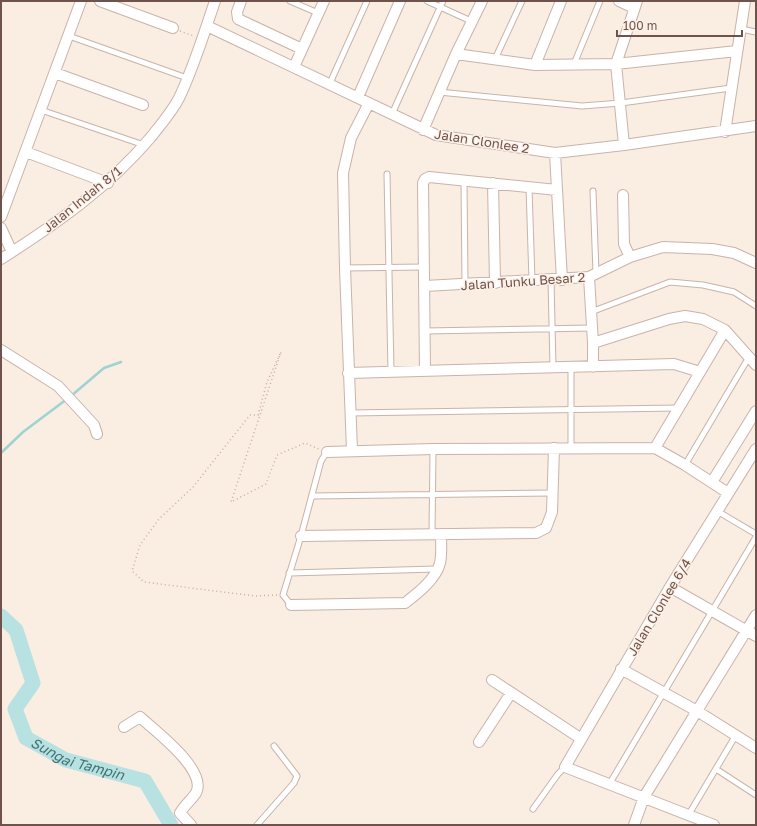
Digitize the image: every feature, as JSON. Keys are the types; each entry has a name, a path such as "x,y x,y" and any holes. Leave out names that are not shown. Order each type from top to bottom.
{"street":[{"path":"1,217 81,1"},
{"path":"100,1 173,28"},
{"name":"Jalan Indah 8/1","path":"1,259 61,218 108,182 169,115 179,98 215,1"},
{"path":"241,1 236,16 238,19 302,49"},
{"path":"294,67 324,1"},
{"path":"358,97 400,1"},
{"path":"423,130 456,54 482,1"},
{"path":"535,65 561,1"},
{"path":"619,1 636,4 616,64 624,145"},
{"path":"725,132 745,1"},
{"name":"Jalan Clonlee 2","path":"207,26 330,83 423,130 436,135 555,153 725,132 756,126"},
{"path":"456,54 535,65 574,65 616,64 737,51"},
{"path":"54,73 143,105"},
{"path":"352,450 348,373 344,173 351,138 369,102"},
{"path":"26,152 108,182"},
{"path":"555,153 562,280"},
{"path":"425,371 423,183 425,179 429,177 464,182 493,183 557,190"},
{"path":"493,183 495,283"},
{"path":"622,194 624,244 630,257"},
{"path":"1,228 12,252"},
{"name":"Jalan Tunku Besar 2","path":"425,286 562,280 592,276 630,257 650,250 677,246 712,249 734,253 756,263"},
{"path":"592,276 591,312 593,367"},
{"path":"593,343 669,319 685,316 703,319 725,330 753,361"},
{"path":"655,448 725,330"},
{"path":"1,350 58,386 94,425 97,434"},
{"path":"348,373 674,364 700,372"},
{"path":"712,482 756,411"},
{"path":"301,536 536,533 546,528 552,512 554,448"},
{"path":"327,452 352,450 433,449 655,448 685,464 728,493"},
{"name":"Jalan Clonlee 6/4","path":"565,767 580,738 670,587 756,449"},
{"path":"291,605 405,602 418,592 437,569 440,563 437,534"},
{"path":"670,587 752,633"},
{"path":"634,825 644,797 697,711 752,633 756,615"},
{"path":"622,669 697,711 756,748"},
{"path":"492,680 580,738"},
{"path":"479,742 511,693"},
{"path":"124,727 140,717 183,755 198,782 196,793 186,803 180,812 190,825"},
{"path":"565,767 714,825"}],"lane":[{"path":"290,1 318,14"},
{"path":"330,83 367,1"},
{"path":"427,1 472,21"},
{"path":"392,114 443,1"},
{"path":"495,59 522,1"},
{"path":"574,65 600,1"},
{"path":"741,29 756,32"},
{"path":"69,36 187,78"},
{"path":"439,92 582,106 621,103 731,88"},
{"path":"41,110 144,144"},
{"path":"387,174 392,372"},
{"path":"464,182 465,284"},
{"path":"529,187 532,281"},
{"path":"592,276 593,191"},
{"path":"345,268 425,267"},
{"path":"551,280 553,368"},
{"path":"591,312 670,282 703,285 734,292 756,306"},
{"path":"425,331 592,328"},
{"path":"685,464 753,361"},
{"path":"571,368 571,448"},
{"path":"350,413 679,408"},
{"path":"433,449 432,493 437,534"},
{"path":"291,605 283,595 301,536 321,461 327,452"},
{"path":"312,496 432,493 552,493"},
{"path":"717,511 756,534"},
{"path":"610,784 756,537"},
{"path":"289,573 437,569"},
{"path":"689,814 736,735"},
{"path":"257,825 294,782 297,776 274,746"},
{"path":"533,809 558,774 565,767"},
{"path":"716,768 756,795"}],"path":[{"path":"173,28 201,39"},
{"path":"283,595 256,596 144,582 132,571 140,545 159,520 193,487 250,415 258,415 267,382 281,352 231,502 266,484 277,455 305,443 327,452"}],"waterway":[{"path":"71,396 104,368 121,362"},
{"path":"1,453 23,432 67,399"},
{"name":"Sungai Tampin","path":"1,616 16,630 33,683 15,709 26,738 66,760 145,781 171,825"}]}
